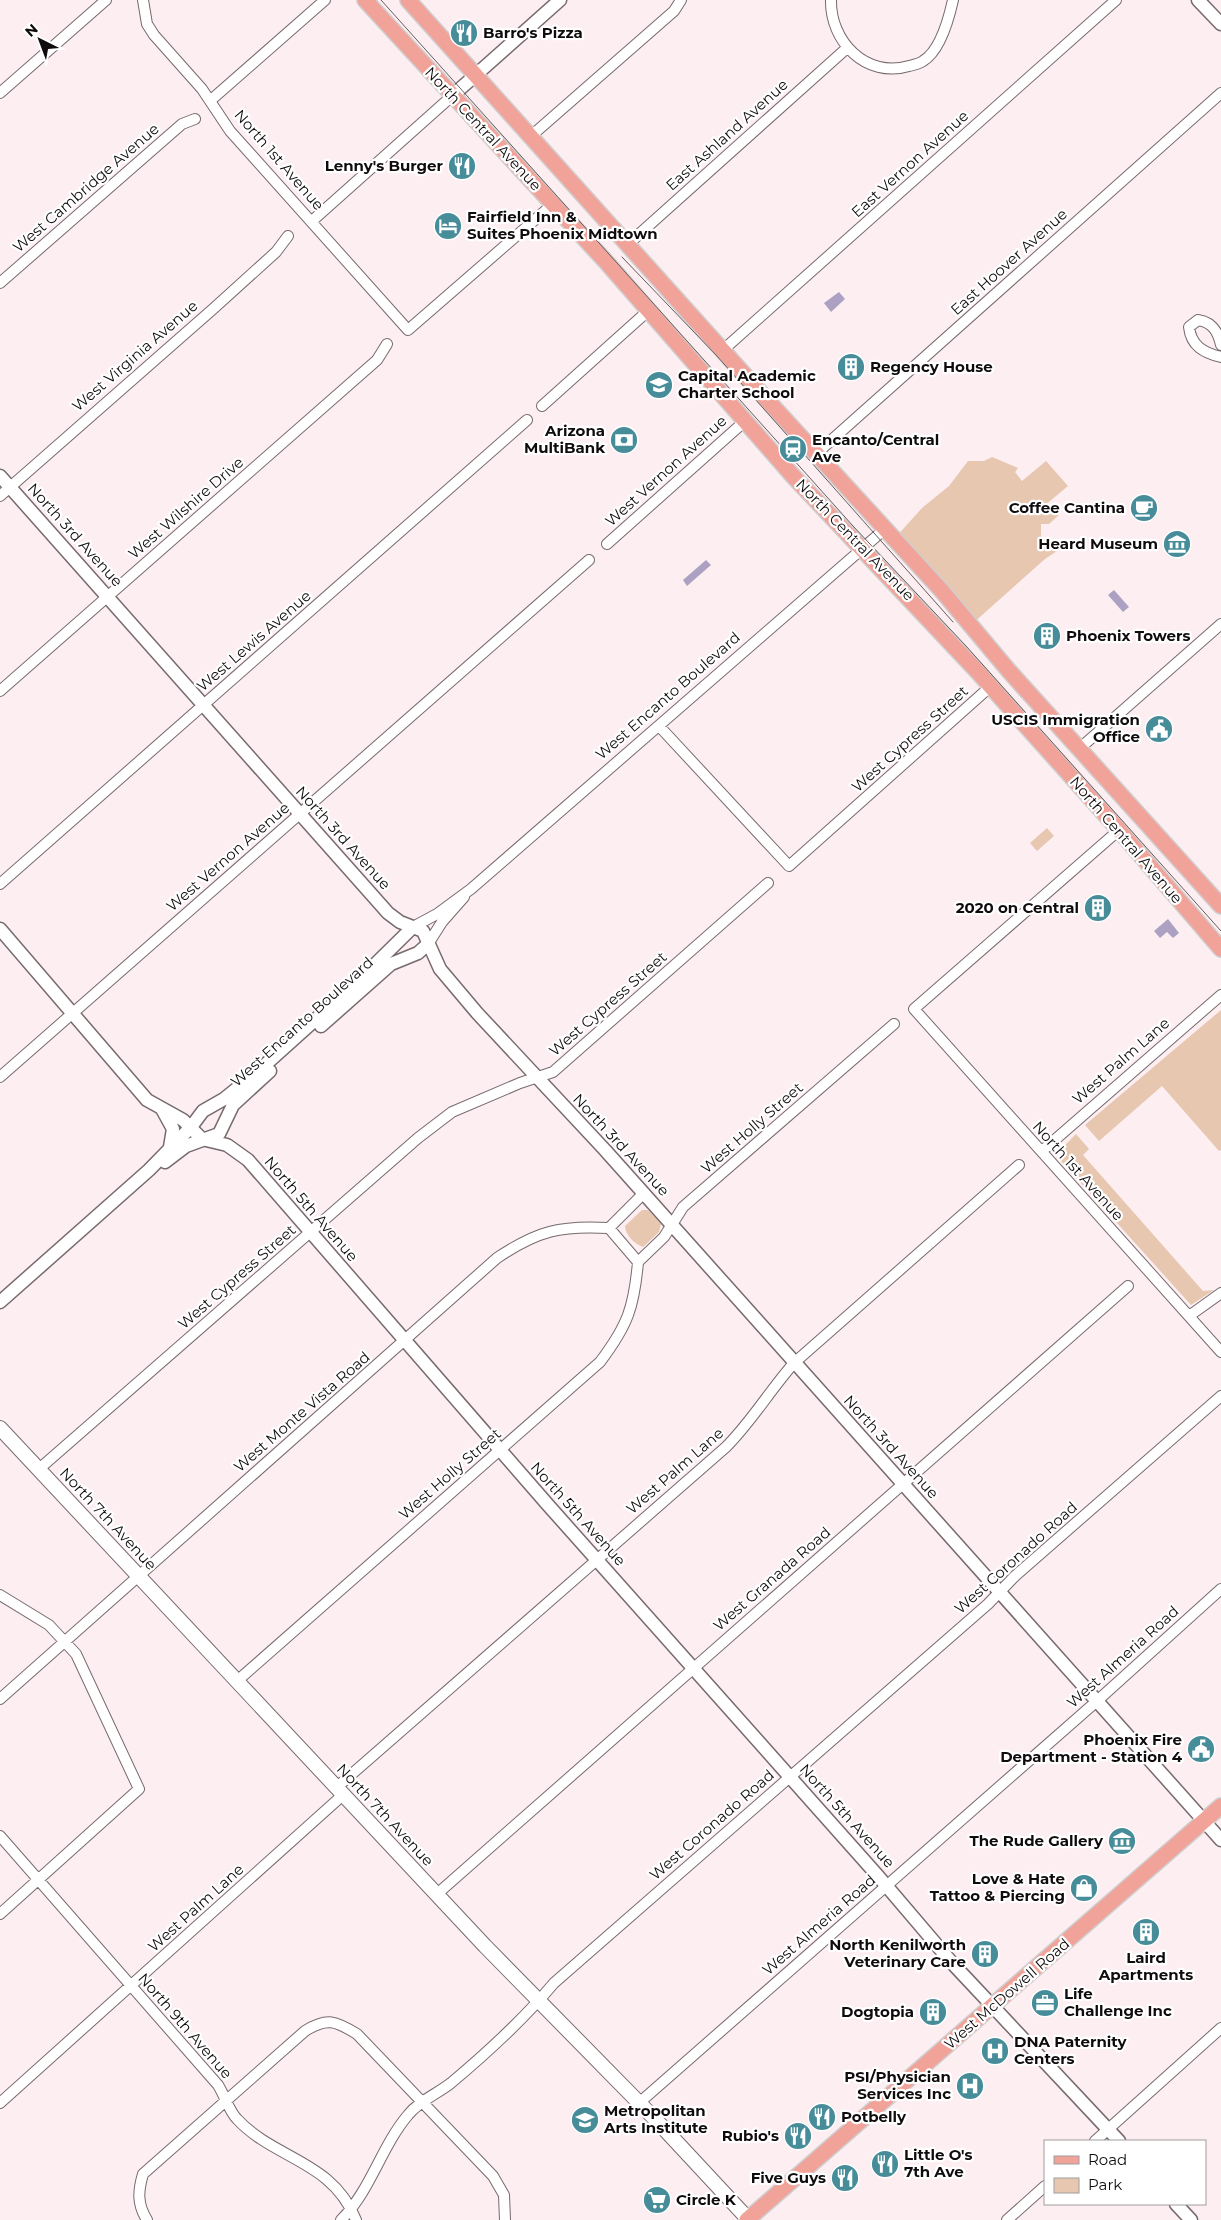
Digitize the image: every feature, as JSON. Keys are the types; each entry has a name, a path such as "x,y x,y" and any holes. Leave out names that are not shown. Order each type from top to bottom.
{"main road":[{"name":"North Central Avenue","path":"365,0 463,86 530,137 886,528 1079,749 1221,906"},
{"name":"North Central Avenue","path":"408,0 463,86 553,204 650,310 793,476 991,686 1119,830 1221,949"},
{"name":"North 7th Avenue","path":"0,1428 538,2002 639,2103 748,2220"},
{"name":"West McDowell Road","path":"748,2220 1221,1806"}],"street":[{"path":"0,93 106,0"},
{"name":"North 1st Avenue","path":"143,0 147,24 154,35 211,100 230,131 294,206 312,221 408,330 553,204"},
{"path":"211,100 325,0"},
{"path":"312,221 560,0"},
{"path":"530,137 674,11 681,0"},
{"path":"831,0 831,11 836,31 846,48 861,60 880,68 905,67 924,61 940,42 953,0"},
{"name":"East Vernon Avenue","path":"723,350 1116,0"},
{"path":"1198,0 1221,24"},
{"name":"East Ashland Avenue","path":"627,245 846,48"},
{"name":"East Hoover Avenue","path":"817,454 1221,93"},
{"name":"West Cambridge Avenue","path":"0,283 182,124 195,119"},
{"name":"West Virginia Avenue","path":"0,496 213,309 276,252 288,236"},
{"path":"542,406 650,310"},
{"path":"1221,345 1217,324 1198,320 1189,327 1191,340 1202,350 1221,357"},
{"name":"West Wilshire Drive","path":"0,690 377,360 387,344"},
{"name":"West Lewis Avenue","path":"0,884 527,420"},
{"name":"West Vernon Avenue","path":"607,544 745,421"},
{"name":"North 3rd Avenue","path":"0,476 388,913 400,922 423,931 446,977 672,1225 1221,1840"},
{"name":"West Encanto Boulevard","path":"0,1302 149,1170 191,1127 203,1111 224,1099 255,1074 355,984 413,927 437,914 471,889 886,528"},
{"name":"West Vernon Avenue","path":"0,1077 589,560"},
{"path":"1079,749 1221,624"},
{"name":"West Cypress Street","path":"659,726 789,866 991,686"},
{"name":"North 1st Avenue","path":"1119,830 914,1009 1221,1352"},
{"name":"West Cypress Street","path":"39,1469 418,1138 452,1112 553,1072 768,883"},
{"name":"West Encanto Boulevard","path":"149,1170 186,1146 206,1140 222,1131 228,1112 233,1105 391,964 418,953 428,944 442,922 471,889"},
{"name":"North 5th Avenue","path":"0,929 142,1095 162,1109 183,1120 199,1137 227,1145 242,1155 404,1342 887,1885 954,1964 1118,2140"},
{"name":"West Palm Lane","path":"1042,1150 1221,995"},
{"name":"West Holly Street","path":"237,1681 600,1362 616,1342 628,1319 635,1296 638,1262 664,1237 683,1208 894,1024"},
{"path":"162,1109 173,1129 170,1148"},
{"name":"West Palm Lane","path":"0,2103 131,1986 341,1791 596,1559 732,1442 748,1426 777,1382 794,1363 1019,1165"},
{"path":"638,1262 609,1228 643,1194"},
{"name":"West Monte Vista Road","path":"0,1699 497,1258 516,1245 538,1234 567,1228 609,1228"},
{"name":"West Granada Road","path":"437,1894 1128,1286"},
{"path":"1189,1316 1221,1293"},
{"name":"West Coronado Road","path":"341,2220 352,2209 368,2186 393,2136 409,2113 442,2090 482,2056 524,2018 554,1983 1000,1594 1015,1576 1221,1396"},
{"name":"West Almeria Road","path":"639,2103 1097,1702 1221,1589"},
{"path":"0,1595 49,1625 76,1654 139,1789 0,1914"},
{"name":"North 9th Avenue","path":"0,1836 218,2085 236,2118 248,2129 324,2176 340,2191 352,2209 356,2220"},
{"path":"147,2220 140,2209 139,2189 144,2174 306,2031 319,2022 332,2022 345,2026 357,2034 423,2102 500,2184 505,2201 505,2220"},
{"path":"1096,2140 1221,2028"},
{"path":"1007,2220 1044,2187"},
{"path":"1177,2205 1191,2220"}],"green space":[{"path":"992,457 1018,468 1015,472 1022,481 1046,461 1068,486 1044,506 1052,515 1056,513 1059,515 1049,524 1041,524 1041,539 1058,542 1063,547 1045,559 971,625 895,538 922,508 949,486 968,461 984,461"},
{"path":"1047,828 1054,836 1037,851 1030,843"},
{"path":"1221,1010 1221,1150 1219,1151 1162,1086 1099,1141 1085,1125"},
{"path":"1076,1134 1089,1149 1083,1155 1203,1291 1214,1290 1191,1305 1061,1161 1062,1148"},
{"path":"642,1210 648,1210 661,1224 659,1232 643,1247 636,1244 625,1226"}],"shaded area":[{"path":"839,292 845,299 831,312 824,303"},
{"path":"706,560 711,565 687,586 683,580"},
{"path":"1114,590 1129,607 1123,612 1108,595"},
{"path":"1168,919 1179,933 1173,938 1167,932 1160,938 1154,931"}],"tram line":[{"path":"381,0 853,526 966,646 1221,931"},
{"path":"622,257 716,355 953,622"}],"place":[{"name":"Barro's Pizza","path":"464,33"},
{"name":"Lenny's Burger","path":"462,166"},
{"name":"Fairfield Inn & Suites Phoenix Midtown","path":"448,226"},
{"name":"Regency House","path":"851,367"},
{"name":"Capital Academic Charter School","path":"659,385"},
{"name":"Arizona MultiBank","path":"624,440"},
{"name":"Encanto/Central Ave","path":"793,449"},
{"name":"Coffee Cantina","path":"1144,508"},
{"name":"Heard Museum","path":"1177,544"},
{"name":"Phoenix Towers","path":"1047,636"},
{"name":"USCIS Immigration Office","path":"1159,729"},
{"name":"2020 on Central","path":"1098,908"},
{"name":"Phoenix Fire Department - Station 4","path":"1201,1749"},
{"name":"The Rude Gallery","path":"1122,1841"},
{"name":"Love & Hate Tattoo & Piercing","path":"1084,1888"},
{"name":"Laird Apartments","path":"1146,1932"},
{"name":"North Kenilworth Veterinary Care","path":"985,1954"},
{"name":"Life Challenge Inc","path":"1045,2003"},
{"name":"Dogtopia","path":"933,2012"},
{"name":"DNA Paternity Centers","path":"995,2051"},
{"name":"PSI/Physician Services Inc","path":"970,2086"},
{"name":"Potbelly","path":"822,2117"},
{"name":"Metropolitan Arts Institute","path":"585,2120"},
{"name":"Rubio's","path":"798,2136"},
{"name":"Little O's 7th Ave","path":"885,2164"},
{"name":"Five Guys","path":"845,2178"},
{"name":"Circle K","path":"657,2200"}]}
